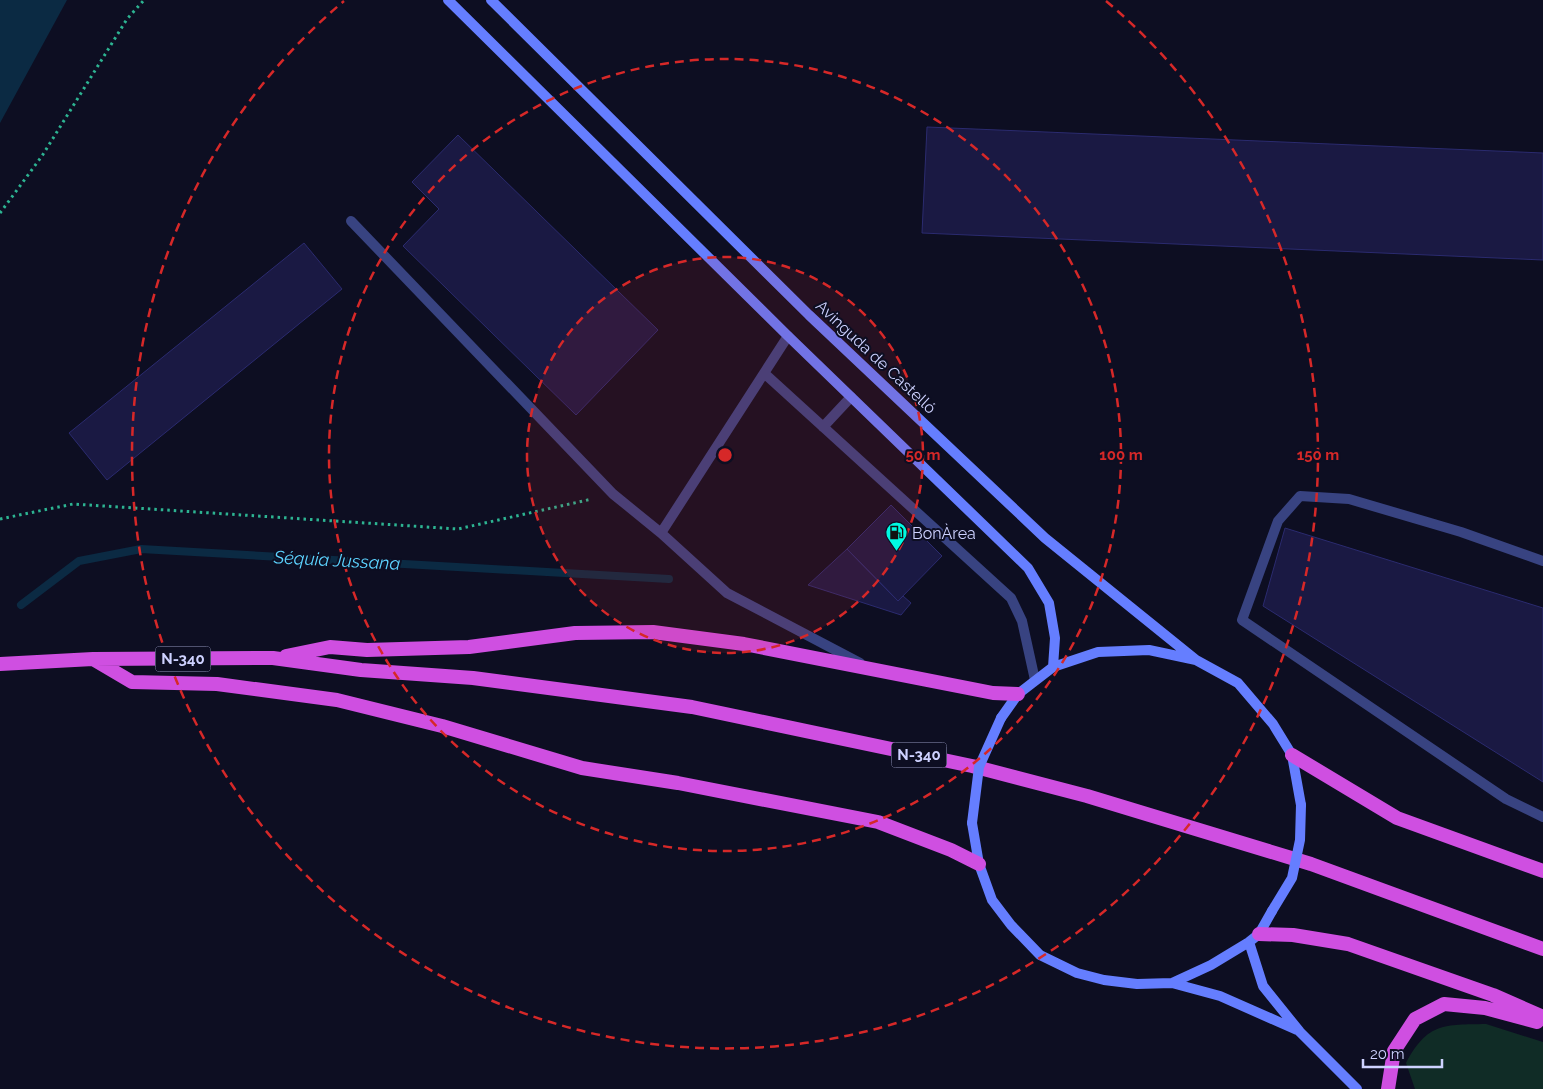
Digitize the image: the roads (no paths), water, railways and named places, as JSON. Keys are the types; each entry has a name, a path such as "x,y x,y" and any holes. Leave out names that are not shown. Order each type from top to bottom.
{"highway":[{"path":"273,658 330,647 367,650 469,647 575,634 652,632 744,644 993,693 1018,694"},
{"name":"N-340","path":"0,664 93,659 273,658 361,670 473,678 692,707 972,766 1087,796 1311,864 1543,949"},
{"path":"93,659 132,682 217,684 337,700 442,726 582,768 678,783 878,822 951,850 979,864"},
{"path":"1292,755 1397,818 1543,871"},
{"path":"1254,938 1293,935 1348,944 1493,995 1543,1017"},
{"path":"1388,1089 1394,1051 1399,1043 1415,1019 1444,1004 1485,1008 1543,1024"}],"main road":[{"path":"448,0 851,398 1028,568 1049,603 1055,638 1053,667"},
{"name":"Avinguda de Castelló","path":"492,0 809,315 1045,538 1196,660"},
{"path":"1172,983 1210,965 1254,938 1292,878 1300,840 1301,805 1292,755 1273,724 1238,683 1196,660 1148,650 1098,652 1053,667 1018,694 1001,718 979,767 972,823 979,864 992,900 1011,925 1040,955 1077,973 1104,980 1137,984 1172,983 1220,996 1300,1032"},
{"path":"1254,938 1263,986 1300,1032 1358,1089"}],"lane":[{"path":"351,222 612,494 661,533 727,593 870,668"},
{"path":"661,533 788,336"},
{"path":"764,373 1011,598 1022,621 1035,680"},
{"path":"822,427 851,398"},
{"path":"1543,561 1461,532 1349,499 1300,496 1278,521 1242,620 1506,799 1543,817"}],"water":[{"path":"0,0 67,0 0,123"}],"waterway":[{"name":"Séquia Jussana","path":"21,605 79,561 141,549 669,579"}],"place":[{"name":"BonÀrea","path":"896,552"}]}
